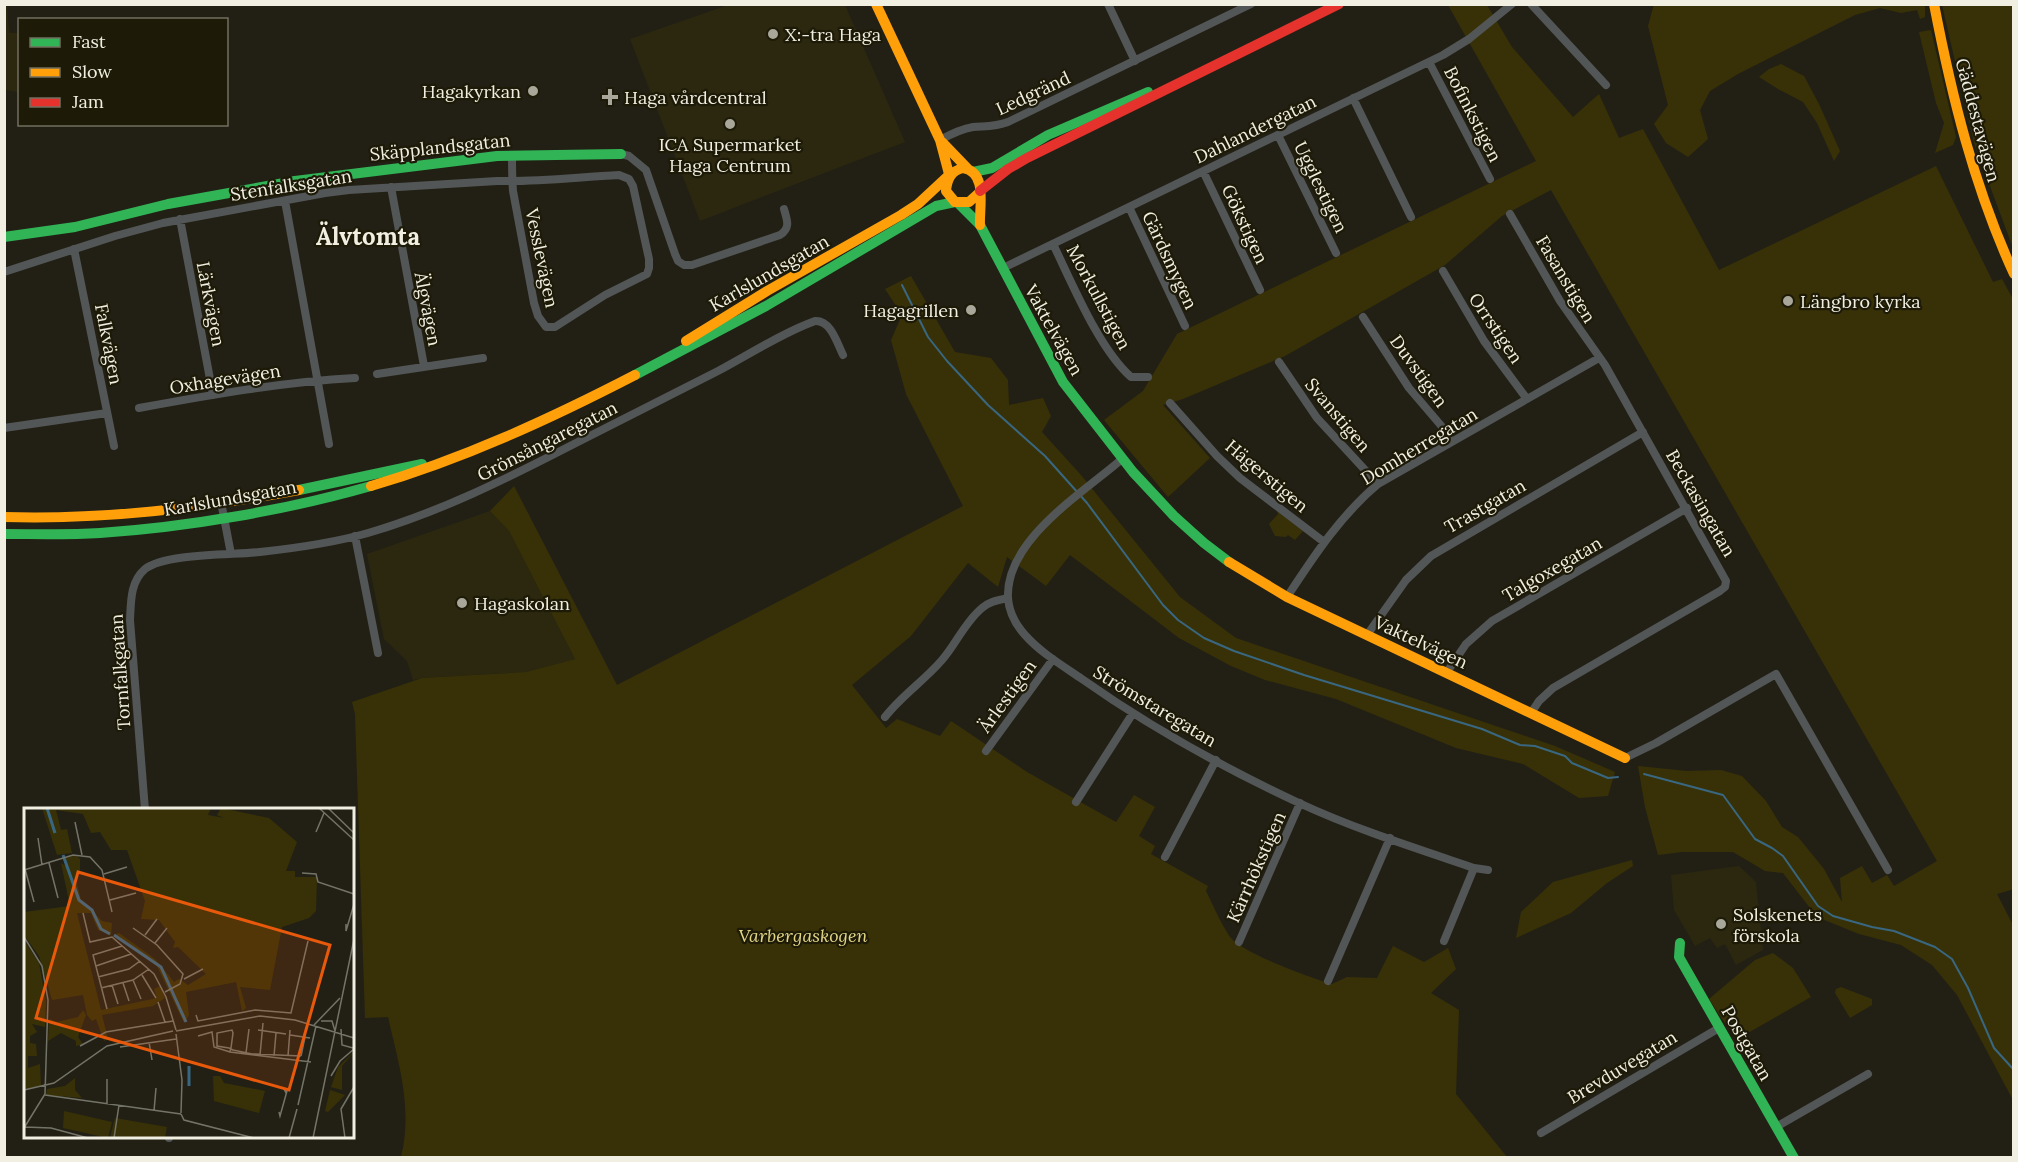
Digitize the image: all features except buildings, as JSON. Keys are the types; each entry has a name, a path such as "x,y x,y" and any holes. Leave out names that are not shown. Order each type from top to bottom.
{"main road":[{"path":"876,4 940,140 948,176 946,191 956,202 969,202 1008,169 1028,158 1339,4"},
{"name":"Gäddestavägen","path":"1934,4 1951,89 1968,155 1982,198 2013,274"},
{"path":"948,176 956,169 992,168 1048,135 1190,76"},
{"path":"940,140 979,180 979,192"},
{"name":"Skäpplandsgatan","path":"4,237 75,227 168,204 294,181 512,155 621,154"},
{"name":"Karlslundsgatan","path":"603,391 767,291 918,204 948,176"},
{"name":"Vaktelvägen","path":"979,192 980,225"},
{"name":"Vaktelvägen","path":"956,202 980,225 1026,317 1059,374 1122,459 1174,516 1204,543 1240,570 1287,597 1625,758"},
{"name":"Karlslundsgatan","path":"4,534 99,533 176,526 225,518 370,487 531,427 766,306 936,206 956,202"},
{"name":"Karlslundsgatan","path":"4,517 105,516 168,510 357,478 455,457"},
{"name":"Postgatan","path":"1680,943 1679,957 1794,1158"}],"street":[{"path":"1108,4 1135,61"},
{"name":"Ledgränd","path":"940,140 959,130 994,127 1008,122 1251,4"},
{"name":"Dahlandergatan","path":"1003,268 1429,62 1469,39 1512,4"},
{"path":"1531,4 1605,85"},
{"name":"Bofinkstigen","path":"1429,62 1490,179"},
{"path":"1353,98 1411,217"},
{"name":"Ugglestigen","path":"1278,135 1336,253"},
{"name":"Skäpplandsgatan","path":"621,154 629,156 646,170 675,254 678,261 684,265 692,265 780,235 786,231 788,226 783,209"},
{"name":"Vesslevägen","path":"512,155 512,182 536,309 541,322 550,327 571,318 605,295 647,274 649,259 633,186 626,176"},
{"name":"Gökstigen","path":"1203,171 1260,290"},
{"name":"Stenfalksgatan","path":"4,272 138,229 180,219 349,190 619,174 626,176"},
{"name":"Älgvägen","path":"391,187 424,366"},
{"path":"285,201 329,444"},
{"name":"Gärdsmygen","path":"1129,207 1185,326"},
{"name":"Fasanstigen","path":"1510,214 1560,301 1599,358"},
{"name":"Lärkvägen","path":"180,219 213,395"},
{"name":"Morkullstigen","path":"1053,244 1080,300 1121,368 1131,377 1148,377"},
{"name":"Falkvägen","path":"74,249 114,446"},
{"name":"Orrstigen","path":"1443,272 1484,341 1527,399"},
{"name":"Duvstigen","path":"1362,317 1409,388 1444,429 1451,442"},
{"name":"Grönsångaregatan","path":"231,554 302,547 354,536 415,518 478,493 816,321 826,324 843,355"},
{"path":"377,374 483,358"},
{"name":"Domherregatan","path":"1287,597 1324,542 1351,509 1378,484 1599,358"},
{"name":"Beckasingatan","path":"1531,713 1544,695 1563,681 1725,587 1725,575 1599,358"},
{"name":"Svanstigen","path":"1279,362 1285,374 1322,424 1378,484"},
{"name":"Oxhagevägen","path":"139,408 317,380 355,378"},
{"name":"Hägerstigen","path":"1170,403 1217,456 1240,478 1324,542"},
{"path":"4,428 107,413"},
{"name":"Trastgatan","path":"1367,635 1406,580 1431,556 1643,432"},
{"path":"885,717 896,703 941,661 980,609 992,601 1008,598 1010,577 1022,551 1045,525 1122,459"},
{"path":"221,502 231,554"},
{"name":"Talgoxegatan","path":"1447,672 1466,644 1492,621 1687,508"},
{"path":"354,536 378,653"},
{"name":"Tornfalkgatan","path":"145,808 130,620 132,589 142,572 155,563 231,554"},
{"name":"Strömstaregatan","path":"1008,598 1018,627 1025,636 1053,659 1133,713 1196,751 1300,803 1474,868 1488,870"},
{"name":"Ärlestigen","path":"986,751 1053,659"},
{"name":"Vaktelvägen","path":"1625,758 1656,743 1776,674 1888,870"},
{"path":"1076,802 1133,713"},
{"path":"1165,856 1216,760"},
{"name":"Kärrhökstigen","path":"1239,942 1300,803"},
{"path":"1328,981 1390,838"},
{"path":"1444,941 1474,868"},
{"name":"Brevduvegatan","path":"1541,1133 1719,1028"},
{"path":"1776,1127 1868,1074"}],"shaded area":[{"path":"7,4 9,33 18,33 18,92 5,90 4,5"},
{"path":"731,4 845,5 905,142 700,221 630,39"},
{"name":"Hagaskolan","path":"490,511 509,531 575,659 526,672 413,680 407,661 384,639 367,554"},
{"name":"Solskenets förskola","path":"1739,866 1756,882 1763,950 1736,965 1725,944 1717,948 1710,938 1695,946 1674,910 1671,875"}],"green space":[{"path":"1654,4 1925,4 1925,17 1920,19 1917,10 1901,13 1880,8 1855,15 1738,74 1710,91 1700,110 1708,139 1688,157 1666,143 1654,124 1668,105 1648,26"},
{"path":"1448,5 1487,5 1512,47 1573,117 1599,94 1619,138 1643,129 1719,270 1936,166 1993,282 2002,279 2013,299 2014,889 1997,894 2013,925 2013,1100 1957,995 1932,965 1901,945 1859,934 1817,917 1783,873 1765,871 1733,852 1682,852 1658,855 1645,807 1638,766 1687,771 1721,770 1742,776 1766,801 1782,827 1798,837 1824,869 1842,902 1840,878 1862,866 1872,883 1887,875 1894,886 1937,861 1551,190 1502,216 1445,265 1285,356 1183,399 1163,405 1210,458 1168,497 1104,420 1143,391 1177,334 1536,161"},
{"path":"1942,5 2013,5 2013,248 1974,143"},
{"path":"1931,30 1956,137 1953,145 1935,153 1944,123 1936,103 1919,32"},
{"path":"1781,64 1804,76 1840,151 1834,161 1817,123 1803,102 1759,77 1769,69"},
{"name":"Varbergaskogen","path":"911,276 955,352 991,358 1008,380 1009,405 1043,398 1051,416 1042,432 1081,475 1180,597 1236,638 1555,746 1615,772 1608,796 1579,798 1523,764 1456,748 1336,699 1265,680 1231,666 1179,638 1070,555 1046,586 1007,557 998,587 968,563 911,636 852,685 886,728 897,719 940,736 951,721 1027,772 1116,822 1134,795 1155,807 1139,836 1155,846 1151,854 1208,886 1206,891 1230,937 1248,950 1278,964 1332,984 1347,977 1377,978 1393,946 1424,962 1448,948 1456,969 1431,993 1459,1010 1456,1094 1507,1157 401,1157 406,1122 405,1104 388,1017 365,1018 355,714 352,702 422,678 526,672 575,659 509,531 490,511 514,486 617,685 963,506 906,394 891,340 902,315 885,289"},
{"path":"1277,511 1303,531 1295,540 1288,535 1286,537 1275,536 1269,524 1278,514"},
{"path":"1632,860 1633,866 1607,883 1571,913 1516,938 1521,912 1553,882"},
{"path":"1773,953 1793,968 1811,997 1746,1034 1728,1028 1709,999 1755,960"},
{"path":"1841,987 1872,999 1872,1005 1850,1018 1835,993 1836,989"}],"waterway":[{"path":"902,285 928,337 947,361 988,405 1045,456 1087,503 1163,605 1178,620 1204,638 1304,675 1482,729 1520,745 1535,746 1565,756 1572,763 1608,778 1618,777"},
{"path":"1644,774 1723,795 1755,839 1783,856 1818,906 1833,916 1894,931 1935,947 1952,959 1968,988 1994,1048 2014,1070"}],"traffic: fast":[{"path":"973,172 992,168 1048,135 1148,92"},
{"path":"4,237 75,227 168,204 295,181 497,156 621,154"},
{"path":"635,375 766,306 936,206 955,202"},
{"path":"958,203 980,225 1063,382 1133,472 1174,516 1229,562"},
{"path":"299,490 422,464"},
{"path":"4,534 88,534 168,526 272,510 371,486"},
{"path":"1680,943 1679,957 1794,1158"}],"traffic: slow":[{"path":"876,4 940,140 949,174"},
{"path":"1934,4 1948,73 1976,175 2014,274"},
{"path":"942,142 968,169"},
{"path":"979,193 969,202 955,202 946,191 947,183 955,171 963,168 976,176 980,191 980,225"},
{"path":"686,341 767,291 901,215 918,204 947,177"},
{"path":"371,486 473,451 635,375"},
{"path":"4,517 115,515 226,502 299,490"},
{"path":"1229,562 1287,597 1625,758"}],"traffic: jam":[{"path":"980,191 1008,169 1027,158 1339,4"}],"place":[{"name":"X:-tra Haga","path":"773,34"},
{"name":"Hagakyrkan","path":"533,91"},
{"name":"Haga vårdcentral","path":"610,97"},
{"name":"ICA Supermarket Haga Centrum","path":"730,124"},
{"name":"Längbro kyrka","path":"1788,301"},
{"name":"Hagagrillen","path":"971,310"},
{"name":"Hagaskolan","path":"462,603"},
{"name":"Solskenets förskola","path":"1721,924"}],"district":[{"name":"Älvtomta","path":"368,236"}]}
